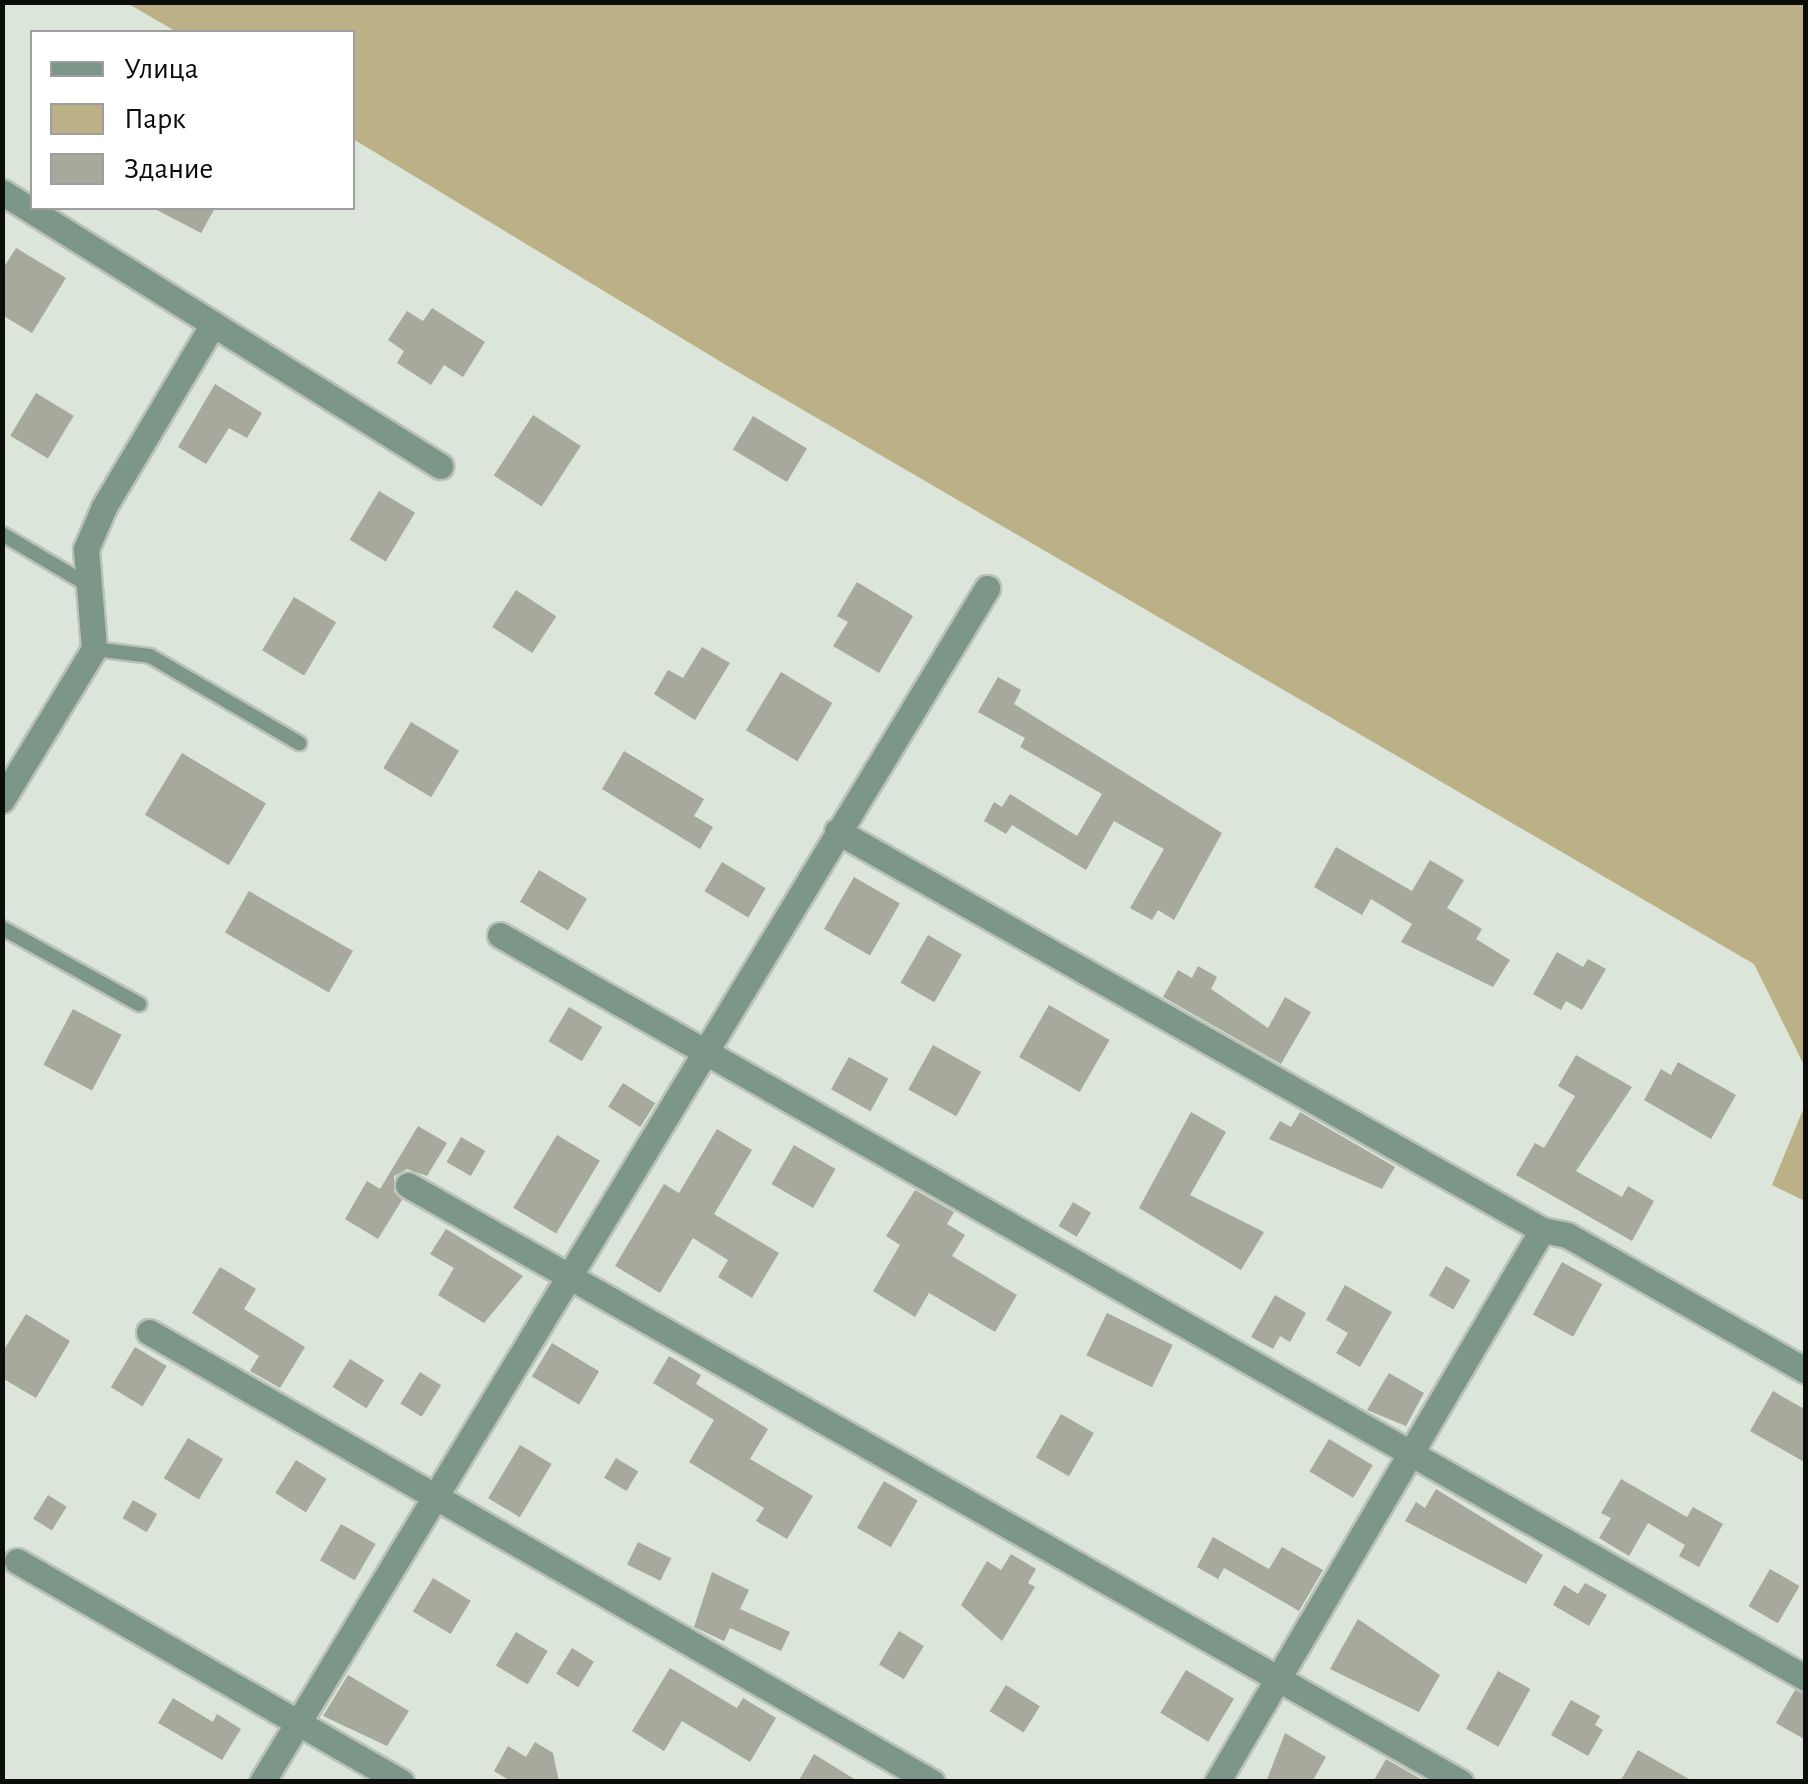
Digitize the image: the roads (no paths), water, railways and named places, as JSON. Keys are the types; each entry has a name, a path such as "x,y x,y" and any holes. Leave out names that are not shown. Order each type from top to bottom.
{"street":[{"path":"2,192 30,210"},
{"path":"31,210 440,466"},
{"path":"2,800 94,649 95,617 86,583 86,549 104,506 212,324"},
{"path":"262,1782 987,588"},
{"path":"837,831 1542,1230 1567,1235 1806,1371"},
{"path":"500,935 1806,1678"},
{"path":"408,1185 1460,1782"},
{"path":"1216,1782 1408,1449 1542,1230"},
{"path":"149,1332 932,1782"},
{"path":"17,1561 401,1782"}],"lane":[{"path":"2,534 86,583"},
{"path":"94,649 150,656 299,743"},
{"path":"2,928 140,1004"}]}
